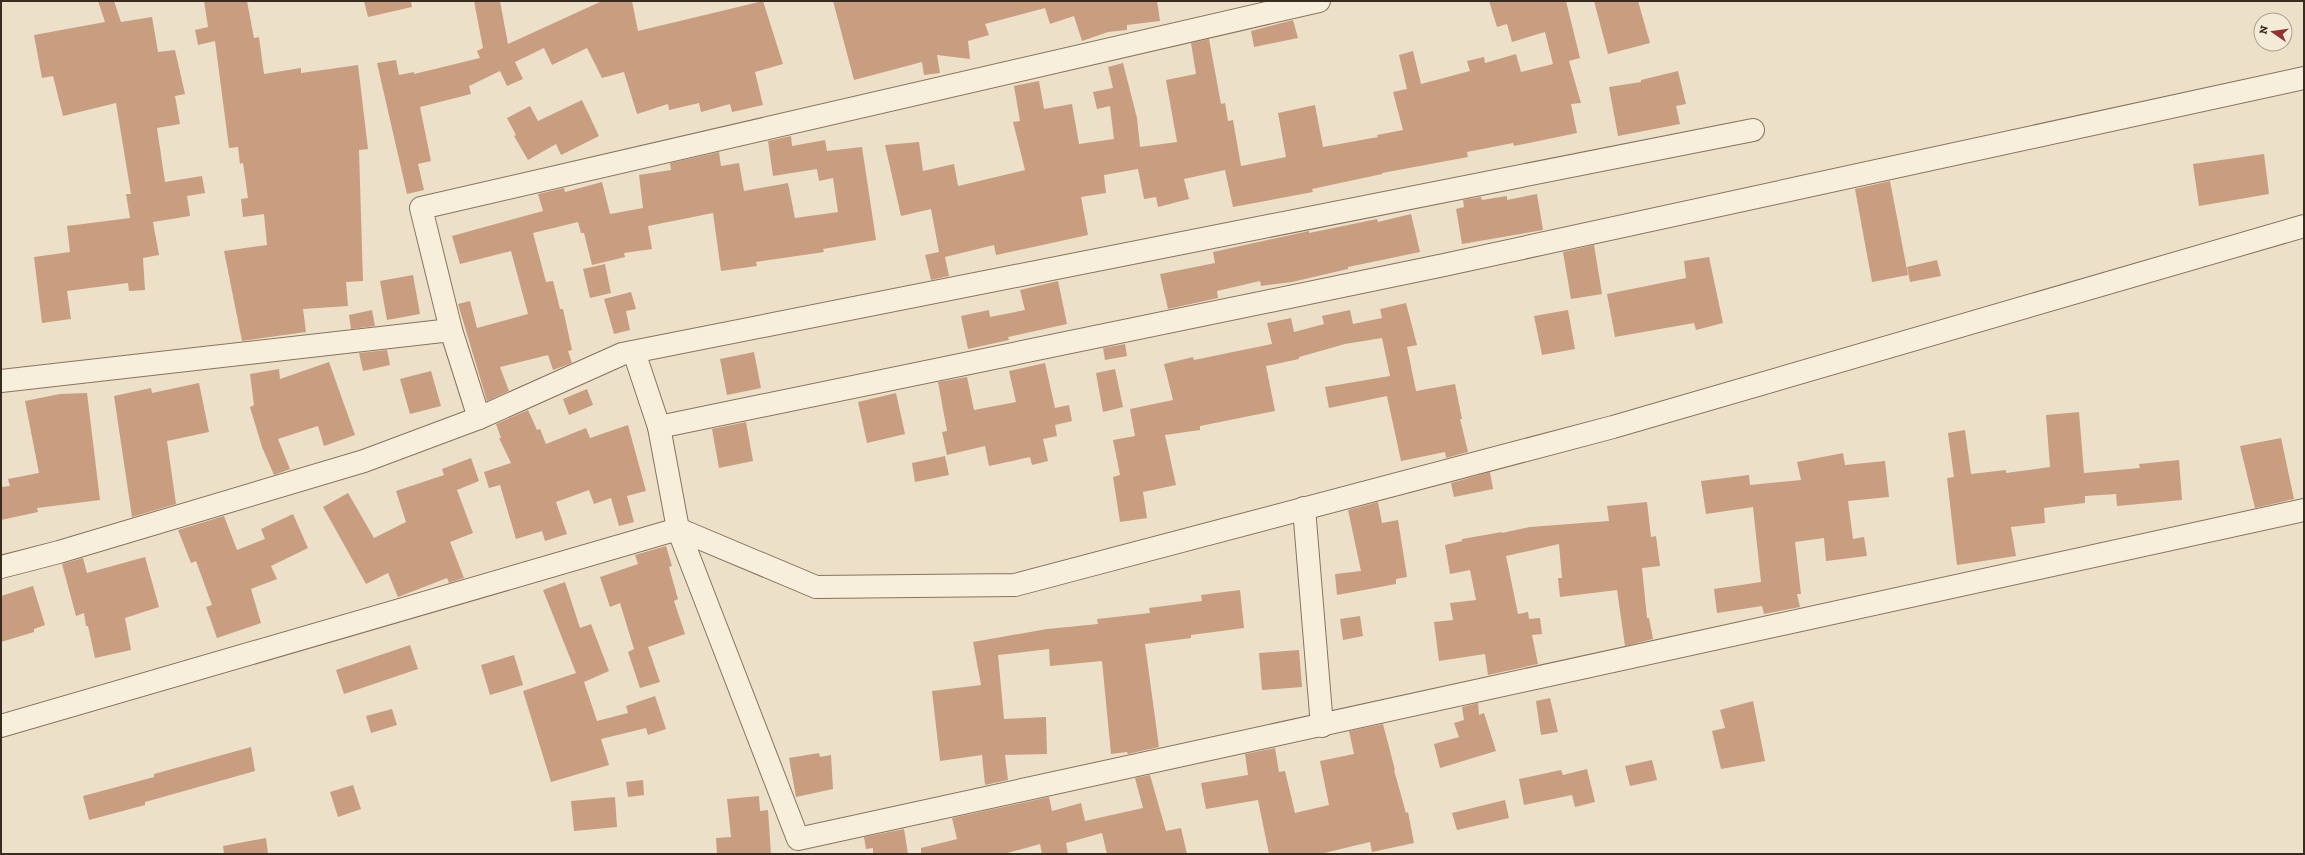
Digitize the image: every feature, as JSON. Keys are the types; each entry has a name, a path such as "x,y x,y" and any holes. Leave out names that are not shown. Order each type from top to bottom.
{"street":[{"path":"479,418 451,330 420,208 1319,1"},
{"path":"659,427 1444,264 2304,78"},
{"path":"1,567 59,552 364,461 479,418 622,354 1753,130"},
{"path":"1,726 678,529 816,587 1015,585 1613,427 2304,226"},
{"path":"1,381 451,330"},
{"path":"634,352 659,427 678,529 798,839 1322,726 2304,510"},
{"path":"1304,508 1322,726"}],"building":[{"path":"98,1 114,1 121,22 152,17 158,52 175,50 185,94 175,96 180,124 157,128 165,182 202,176 205,193 187,196 190,216 153,222 159,255 143,258 145,290 129,291 128,283 67,291 71,319 42,323 34,257 70,252 67,226 130,218 126,194 131,194 116,103 63,116 53,76 42,78 34,35 105,22"},
{"path":"204,1 247,1 254,38 259,37 264,74 301,68 301,73 358,65 368,149 359,150 363,281 346,282 348,306 303,309 306,332 242,341 224,251 267,245 264,214 243,217 241,199 248,198 243,163 240,164 238,147 229,148 215,41 198,45 195,30 208,27"},
{"path":"364,1 411,1 412,7 368,17"},
{"path":"474,1 500,1 508,44 602,1 632,1 638,31 763,1 783,64 755,72 763,105 732,112 730,104 701,112 699,103 669,110 668,104 637,114 624,72 602,78 587,48 552,65 544,48 515,62 523,79 507,86 500,71 469,86 471,94 420,107 431,161 418,164 424,190 407,194 377,63 396,60 399,75 414,72 414,74 480,58 477,51 483,48"},
{"path":"833,1 1157,1 1160,21 1127,25 1127,30 1108,32 1082,41 1074,16 1050,24 1045,8 985,24 989,35 968,41 970,59 937,55 940,73 924,75 922,62 854,80"},
{"path":"1489,1 1566,1 1580,58 1569,61 1581,103 1571,104 1577,133 1514,146 1513,143 1467,152 1468,157 1382,173 1312,189 1313,192 1233,207 1225,170 1184,179 1189,199 1158,207 1156,197 1144,199 1138,169 1104,175 1106,193 1081,197 1088,235 996,255 994,245 945,257 949,276 931,280 925,255 939,252 931,209 901,216 885,145 919,142 923,171 954,164 958,186 1025,170 1013,122 1020,121 1014,86 1039,81 1044,109 1072,104 1079,144 1114,139 1110,106 1097,109 1093,92 1113,88 1108,67 1123,63 1137,118 1140,147 1177,142 1166,80 1196,74 1191,43 1209,39 1221,104 1225,103 1228,121 1233,120 1241,166 1286,157 1278,113 1315,105 1323,147 1378,137 1377,135 1403,130 1393,92 1407,89 1399,55 1413,51 1421,84 1470,71 1467,61 1484,57 1485,63 1516,54 1521,72 1553,64 1545,32 1512,42 1507,24 1497,27"},
{"path":"1594,1 1638,1 1650,43 1608,54"},
{"path":"1293,20 1298,38 1254,47 1251,31"},
{"path":"1678,71 1686,104 1676,106 1680,124 1618,136 1609,87 1641,82 1641,80"},
{"path":"582,100 599,136 561,155 556,144 528,160 514,136 516,135 507,118 530,106 538,121"},
{"path":"791,136 792,146 825,140 827,151 862,147 876,240 823,249 824,252 756,262 757,266 721,271 713,213 648,226 652,249 624,253 625,257 592,265 584,233 581,233 578,222 533,233 546,282 553,281 560,309 563,309 572,350 568,351 572,363 553,370 548,355 500,367 509,391 487,401 458,304 470,301 477,328 528,314 511,251 460,264 452,236 543,211 538,194 564,188 565,192 602,182 610,214 643,208 639,175 671,170 670,163 719,152 721,166 739,163 744,191 788,183 795,218 838,212 833,178 819,181 817,169 773,176 768,141"},
{"path":"2264,154 2269,194 2199,206 2193,164"},
{"path":"1890,181 1908,275 1872,282 1855,189"},
{"path":"1537,194 1543,230 1462,244 1456,209 1464,207 1463,200 1481,197 1482,200 1507,196 1507,200"},
{"path":"1411,214 1420,252 1348,267 1348,269 1292,282 1261,286 1260,281 1217,291 1218,298 1168,309 1160,274 1215,263 1213,252 1309,231 1309,233 1377,219 1378,222"},
{"path":"1594,245 1602,294 1571,299 1563,252"},
{"path":"1709,257 1723,323 1696,330 1694,323 1615,337 1607,294 1686,278 1684,261"},
{"path":"1937,260 1941,276 1910,282 1907,267"},
{"path":"605,264 611,293 590,298 583,269"},
{"path":"413,275 420,314 387,320 380,281"},
{"path":"1058,281 1067,324 1008,337 1009,340 968,349 961,316 989,310 990,317 1025,310 1020,290"},
{"path":"631,292 636,309 626,311 630,330 614,334 604,299"},
{"path":"1406,303 1417,345 1407,347 1416,391 1455,384 1462,419 1460,419 1468,452 1446,458 1445,452 1401,461 1387,396 1329,408 1325,387 1390,376 1382,338 1345,344 1299,357 1299,359 1266,366 1275,411 1200,426 1200,430 1165,435 1176,485 1143,492 1147,518 1120,522 1113,477 1120,475 1113,440 1135,436 1130,409 1173,400 1164,364 1193,357 1194,360 1272,344 1267,323 1291,318 1294,332 1324,324 1322,316 1350,310 1353,324 1382,318 1380,309"},
{"path":"372,310 375,326 351,329 349,315"},
{"path":"1568,310 1575,349 1542,355 1534,316"},
{"path":"1125,344 1127,356 1105,360 1103,348"},
{"path":"387,350 390,365 363,371 359,353"},
{"path":"754,352 761,388 727,395 720,359"},
{"path":"329,362 355,435 324,446 318,426 278,439 290,469 274,475 262,447 250,407 254,405 250,374 279,369 280,379"},
{"path":"1045,363 1055,408 1069,405 1072,421 1055,425 1057,436 1043,439 1048,461 1032,465 1030,457 989,466 985,446 947,455 942,432 947,431 938,382 967,377 974,410 1016,402 1009,371"},
{"path":"1115,369 1123,407 1103,412 1096,373"},
{"path":"431,371 441,406 410,414 400,379"},
{"path":"199,383 209,432 167,441 176,504 132,517 114,396 151,388 152,393"},
{"path":"587,389 593,405 569,415 563,399"},
{"path":"87,393 100,500 37,508 38,512 1,520 1,487 10,486 8,479 39,473 25,401 60,394"},
{"path":"896,393 905,434 867,443 858,402"},
{"path":"528,410 537,430 540,429 546,444 586,428 590,438 628,425 646,491 627,496 634,522 619,526 611,498 594,504 589,490 556,502 567,534 545,541 542,531 516,539 500,485 489,488 484,472 511,463 499,438 501,438 496,424"},
{"path":"2079,412 2084,473 2140,468 2139,464 2179,460 2182,500 2117,506 2116,494 2085,496 2085,503 2044,508 2045,523 2011,527 2016,556 1957,565 1947,478 1954,477 1948,433 1965,430 1971,474 2006,470 2006,473 2050,467 2046,415"},
{"path":"746,422 753,461 719,468 712,429"},
{"path":"2281,438 2294,499 2255,508 2240,446"},
{"path":"1843,453 1845,465 1885,461 1889,497 1848,501 1853,539 1864,537 1867,556 1826,561 1824,538 1795,542 1801,594 1797,594 1800,607 1764,614 1762,606 1717,613 1714,589 1761,582 1753,507 1706,514 1701,481 1749,475 1750,485 1801,480 1797,462"},
{"path":"945,456 949,475 915,482 912,463"},
{"path":"471,458 479,481 457,490 473,533 450,542 464,578 449,583 447,578 398,597 388,573 366,584 323,507 348,493 374,538 406,522 396,491 444,475 442,469"},
{"path":"1490,472 1493,489 1454,497 1451,483"},
{"path":"1378,502 1382,523 1398,520 1407,577 1396,579 1396,584 1337,595 1335,574 1361,571 1348,510"},
{"path":"1647,502 1651,537 1656,536 1660,566 1642,568 1647,618 1649,618 1653,639 1625,646 1617,590 1560,597 1558,578 1562,578 1559,544 1506,556 1518,614 1528,612 1529,619 1540,618 1542,634 1532,635 1538,664 1488,675 1485,654 1439,661 1434,622 1453,620 1450,603 1476,600 1470,570 1450,574 1445,545 1462,541 1462,539 1530,527 1609,521 1607,506"},
{"path":"293,514 308,548 271,566 277,579 251,589 261,623 217,638 206,607 212,605 196,561 191,563 178,530 224,516 237,550 265,539 261,529"},
{"path":"666,546 672,566 669,567 678,599 674,601 685,634 648,647 660,682 640,688 628,652 634,649 620,603 610,607 600,577 638,564 635,555"},
{"path":"145,557 159,607 125,618 131,650 95,658 84,613 76,616 62,564 83,558 87,573"},
{"path":"565,582 580,628 591,624 609,671 584,682 597,721 628,713 626,706 655,696 666,729 648,735 646,728 601,739 609,765 551,782 523,691 576,673 543,590"},
{"path":"33,586 45,625 34,629 34,632 1,642 1,596"},
{"path":"1240,590 1244,628 1191,635 1191,638 1145,644 1159,747 1128,754 1127,752 1111,754 1102,661 1050,666 1049,649 998,655 1004,719 1046,717 1047,754 1005,755 1008,780 985,785 982,755 940,761 932,691 981,685 973,642 1047,629 1098,624 1097,619 1150,613 1149,608 1202,601 1201,595"},
{"path":"1360,616 1363,636 1343,640 1340,619"},
{"path":"410,645 418,669 344,694 336,670"},
{"path":"1299,650 1302,687 1262,690 1259,653"},
{"path":"514,655 523,685 490,695 481,665"},
{"path":"1550,698 1558,732 1541,735 1536,701"},
{"path":"1753,701 1765,761 1721,769 1712,731 1725,728 1720,710"},
{"path":"1478,703 1479,715 1484,713 1496,751 1440,768 1434,744 1459,737 1454,723 1464,720 1462,707"},
{"path":"392,709 397,725 371,733 366,716"},
{"path":"1383,724 1406,813 1408,812 1414,843 1372,852 1370,842 1320,854 1269,854 1258,800 1206,809 1201,783 1248,775 1245,754 1275,748 1279,772 1285,771 1295,813 1329,805 1320,761 1354,754 1349,731"},
{"path":"251,747 255,771 145,802 145,805 89,820 83,796 154,777 154,774"},
{"path":"819,753 820,757 831,755 833,789 796,797 789,758"},
{"path":"1652,760 1657,780 1630,786 1625,766"},
{"path":"1587,769 1595,802 1575,807 1572,795 1524,805 1519,779 1561,770 1563,775"},
{"path":"1150,775 1166,831 1181,828 1187,854 1107,854 1102,833 1066,843 1068,854 1042,854 1040,844 1004,854 921,854 921,848 957,839 952,818 1049,797 1052,811 1081,803 1085,821 1143,808 1135,778"},
{"path":"643,780 644,795 628,797 626,782"},
{"path":"353,785 361,809 338,817 330,792"},
{"path":"759,796 760,811 768,810 771,854 717,854 716,838 731,837 727,799"},
{"path":"615,797 617,827 574,831 571,801"},
{"path":"1505,800 1509,818 1457,830 1452,813"},
{"path":"904,829 908,854 873,854 873,848 866,849 864,837"},
{"path":"266,838 268,854 224,854 223,846"}]}
